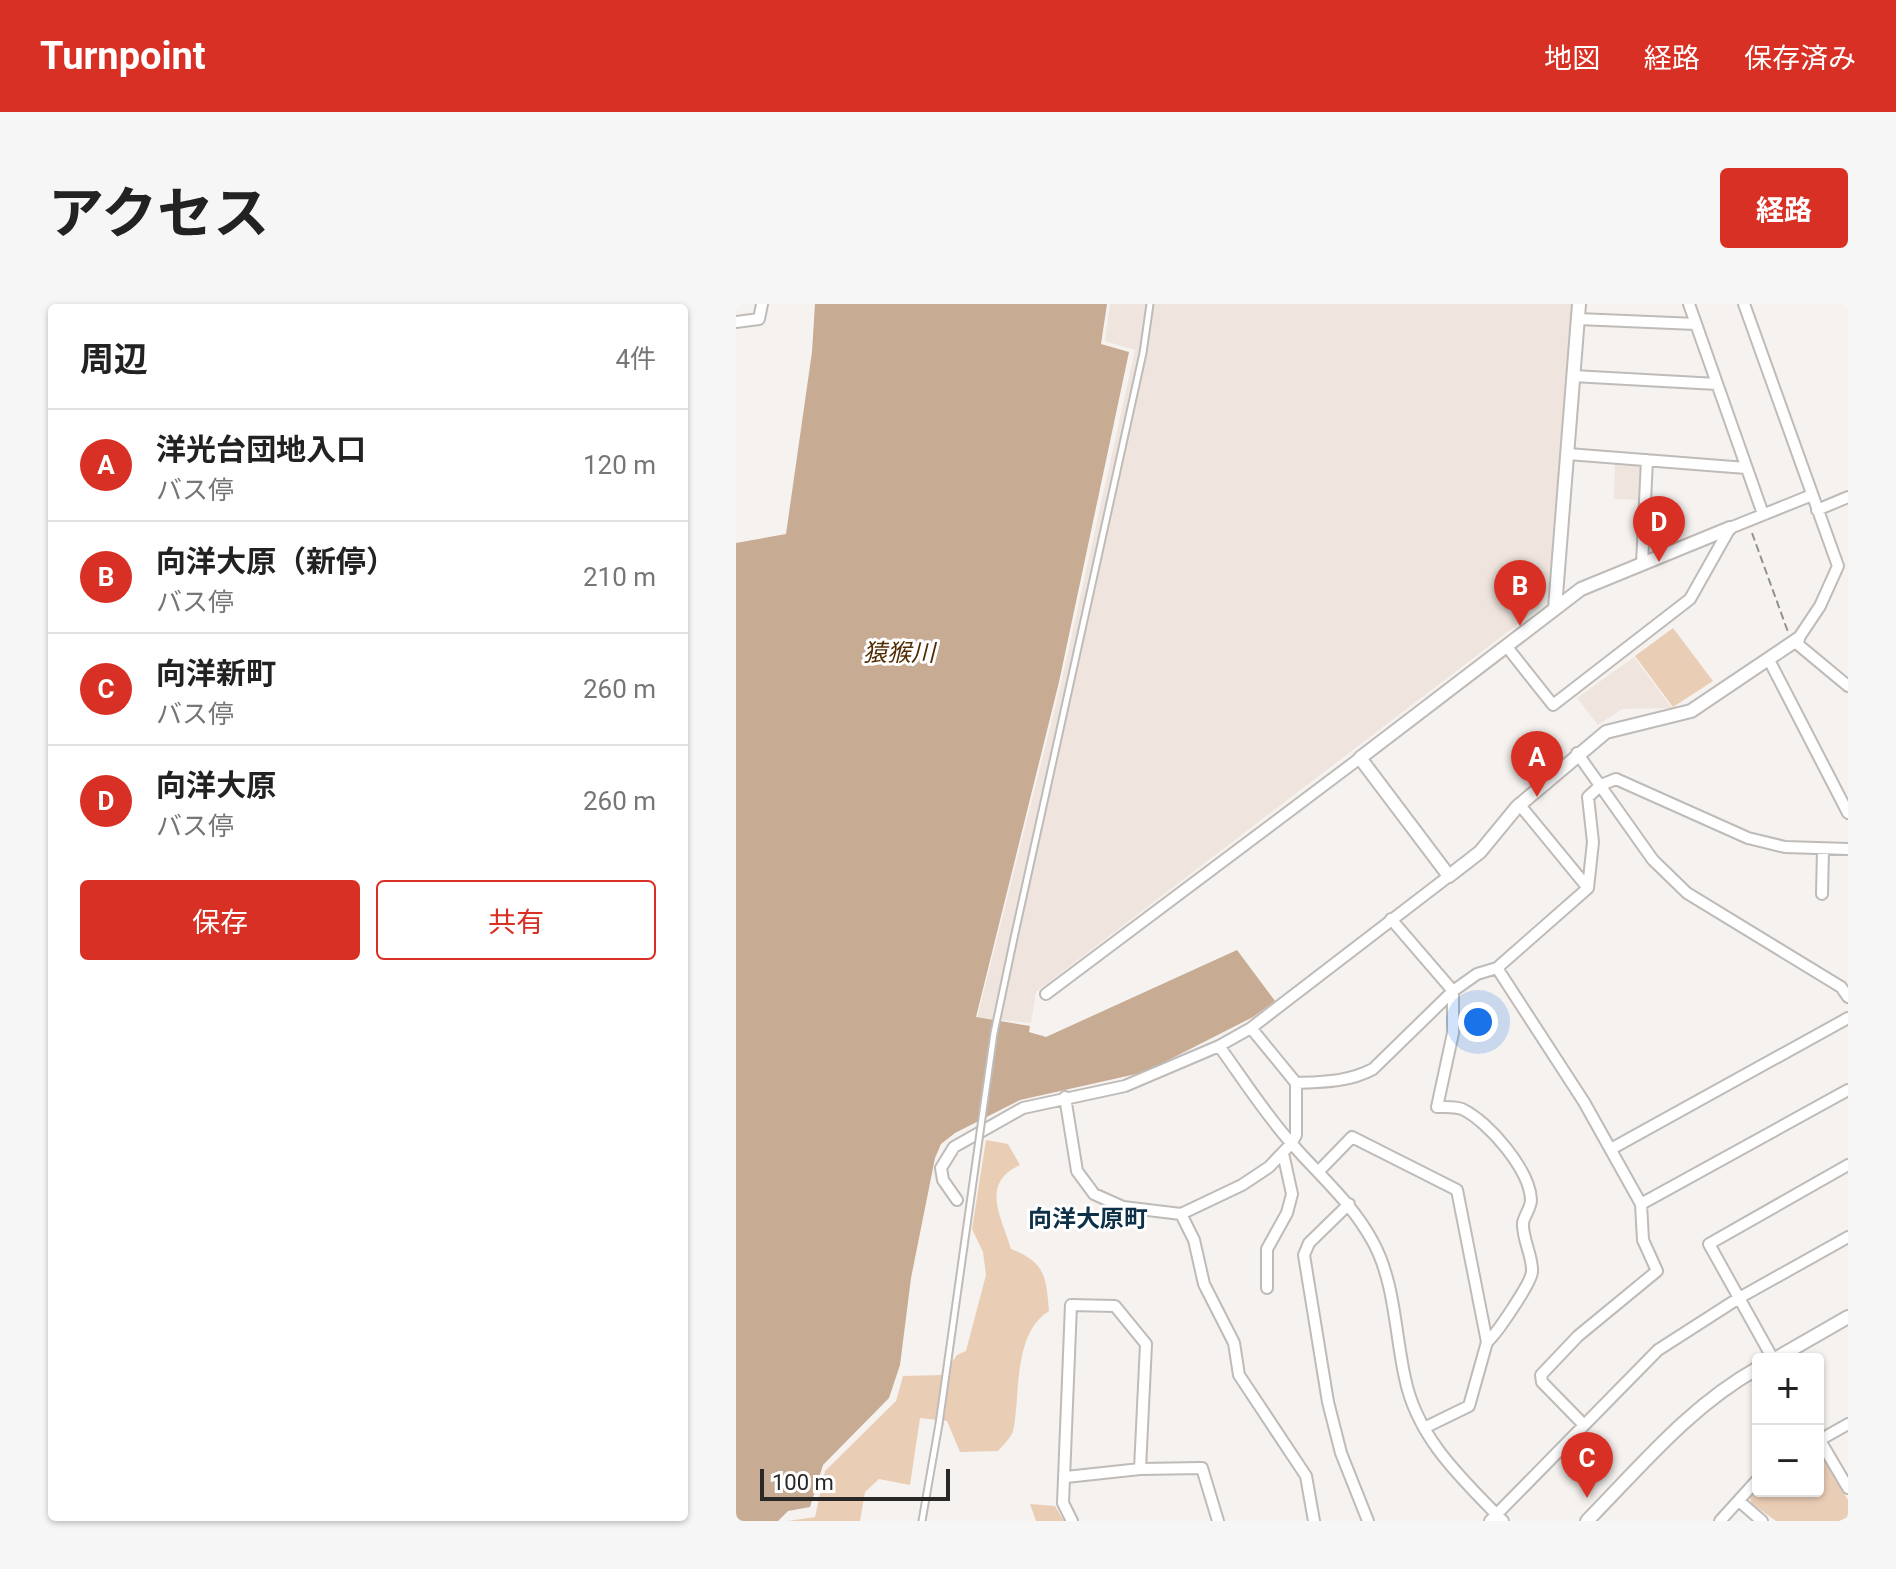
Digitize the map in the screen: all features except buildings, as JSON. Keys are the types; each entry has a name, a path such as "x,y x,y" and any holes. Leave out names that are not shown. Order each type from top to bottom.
{"street":[{"path":"736,322 759,319 762,304"},
{"path":"1555,608 1579,304"},
{"path":"1689,304 1763,514"},
{"path":"957,1200 943,1180 941,1168 954,1147 1023,1108 1125,1086 1219,1046 1251,1028 1480,852 1519,804 1577,753 1616,728 1691,711 1795,642 1843,569 1817,510 1745,304"},
{"path":"1578,319 1696,324"},
{"path":"1573,376 1717,384"},
{"path":"1568,454 1746,468"},
{"path":"1642,564 1647,460"},
{"path":"1046,994 1581,589 1812,495"},
{"path":"1817,510 1848,497"},
{"path":"1507,647 1553,705 1690,599 1730,528"},
{"path":"1795,642 1848,686"},
{"path":"1769,660 1848,813"},
{"path":"1577,753 1653,860 1687,893 1841,987 1848,997"},
{"path":"1360,758 1449,876"},
{"path":"1296,1083 1335,1081 1359,1076 1373,1069 1453,991 1477,974 1497,968 1588,888 1593,842 1588,797 1601,785 1616,779 1748,838 1785,847 1848,849"},
{"path":"1519,804 1588,888"},
{"path":"1822,894 1823,850"},
{"path":"1391,919 1453,991 1453,1033 1437,1107 1466,1111 1497,1137 1519,1167 1531,1200 1523,1224 1532,1274 1525,1293 1508,1310 1499,1333 1487,1342"},
{"path":"1497,968 1611,1149 1641,1204 1643,1240 1657,1271 1578,1336 1541,1375 1542,1382 1582,1423"},
{"path":"1611,1149 1848,1018"},
{"path":"1065,1097 1077,1171 1094,1194 1123,1207 1181,1214 1242,1185 1283,1153 1296,1135 1296,1083 1251,1028"},
{"path":"1219,1046 1291,1144 1349,1204 1374,1243 1386,1273 1405,1382 1424,1428 1452,1469 1497,1519 1582,1423 1658,1350 1739,1298 1848,1237"},
{"path":"1641,1204 1848,1090"},
{"path":"1319,1171 1352,1137 1457,1190 1487,1342 1469,1406 1424,1428"},
{"path":"1267,1288 1267,1249 1287,1213 1292,1194 1283,1153"},
{"path":"1771,1353 1709,1244 1848,1165"},
{"path":"1349,1204 1309,1243 1304,1255 1328,1402 1341,1453 1368,1521"},
{"path":"1181,1214 1194,1240 1204,1284 1234,1343 1239,1375 1306,1476 1314,1521"},
{"path":"1072,1521 1063,1503 1071,1305 1115,1306 1146,1344 1140,1469"},
{"path":"1785,1353 1848,1317"},
{"path":"1587,1521 1686,1419 1714,1395 1752,1372"},
{"path":"1824,1436 1848,1424"},
{"path":"1824,1447 1848,1488"},
{"path":"1066,1477 1140,1469 1202,1468 1218,1521"},
{"path":"1720,1521 1752,1486"},
{"path":"1739,1501 1762,1521"}],"lane":[{"path":"922,1521 939,1424 994,1033 1058,751 1143,353 1150,304"}],"path":[{"path":"1748,521 1795,642"}],"shaded area":[{"path":"1110,304 1572,304 1551,584 1539,608 1036,992 1031,1023 977,1018 1061,684 1135,350 1105,341"},
{"path":"1615,462 1642,464 1641,500 1614,499"},
{"path":"1673,628 1713,681 1673,707 1635,656"},
{"path":"1634,657 1672,708 1622,709 1598,725 1577,698"},
{"path":"986,1140 1008,1144 1020,1165 1000,1181 997,1191 999,1213 1011,1249 1023,1254 1042,1272 1049,1311 1037,1321 1023,1350 1012,1434 998,1451 960,1452 947,1421 920,1418 910,1485 879,1479 865,1492 860,1521 788,1521 815,1517 825,1471 896,1401 903,1376 943,1375 957,1355 966,1351 986,1275 983,1252 972,1229"},
{"path":"1824,1460 1848,1500 1848,1517 1839,1521 1776,1521 1751,1503 1750,1495 1824,1497"},
{"path":"1030,1504 1055,1506 1064,1521 1036,1521"}],"water":[{"name":"猿猴川","path":"815,304 1107,304 1101,344 1129,352 1059,682 976,1017 1030,1026 1029,1032 1046,1037 1237,950 1275,1001 1253,1017 1145,1072 1020,1100 955,1133 941,1144 935,1158 911,1278 900,1365 889,1398 823,1465 810,1507 788,1511 778,1521 736,1521 736,543 786,534 812,352"}],"place":[{"name":"向洋大原","path":"1659,562"},
{"name":"向洋大原（新停）","path":"1520,626"},
{"name":"洋光台団地入口","path":"1537,797"},
{"name":"向洋新町","path":"1587,1498"}],"district":[{"name":"向洋大原町","path":"1088,1219"}]}
